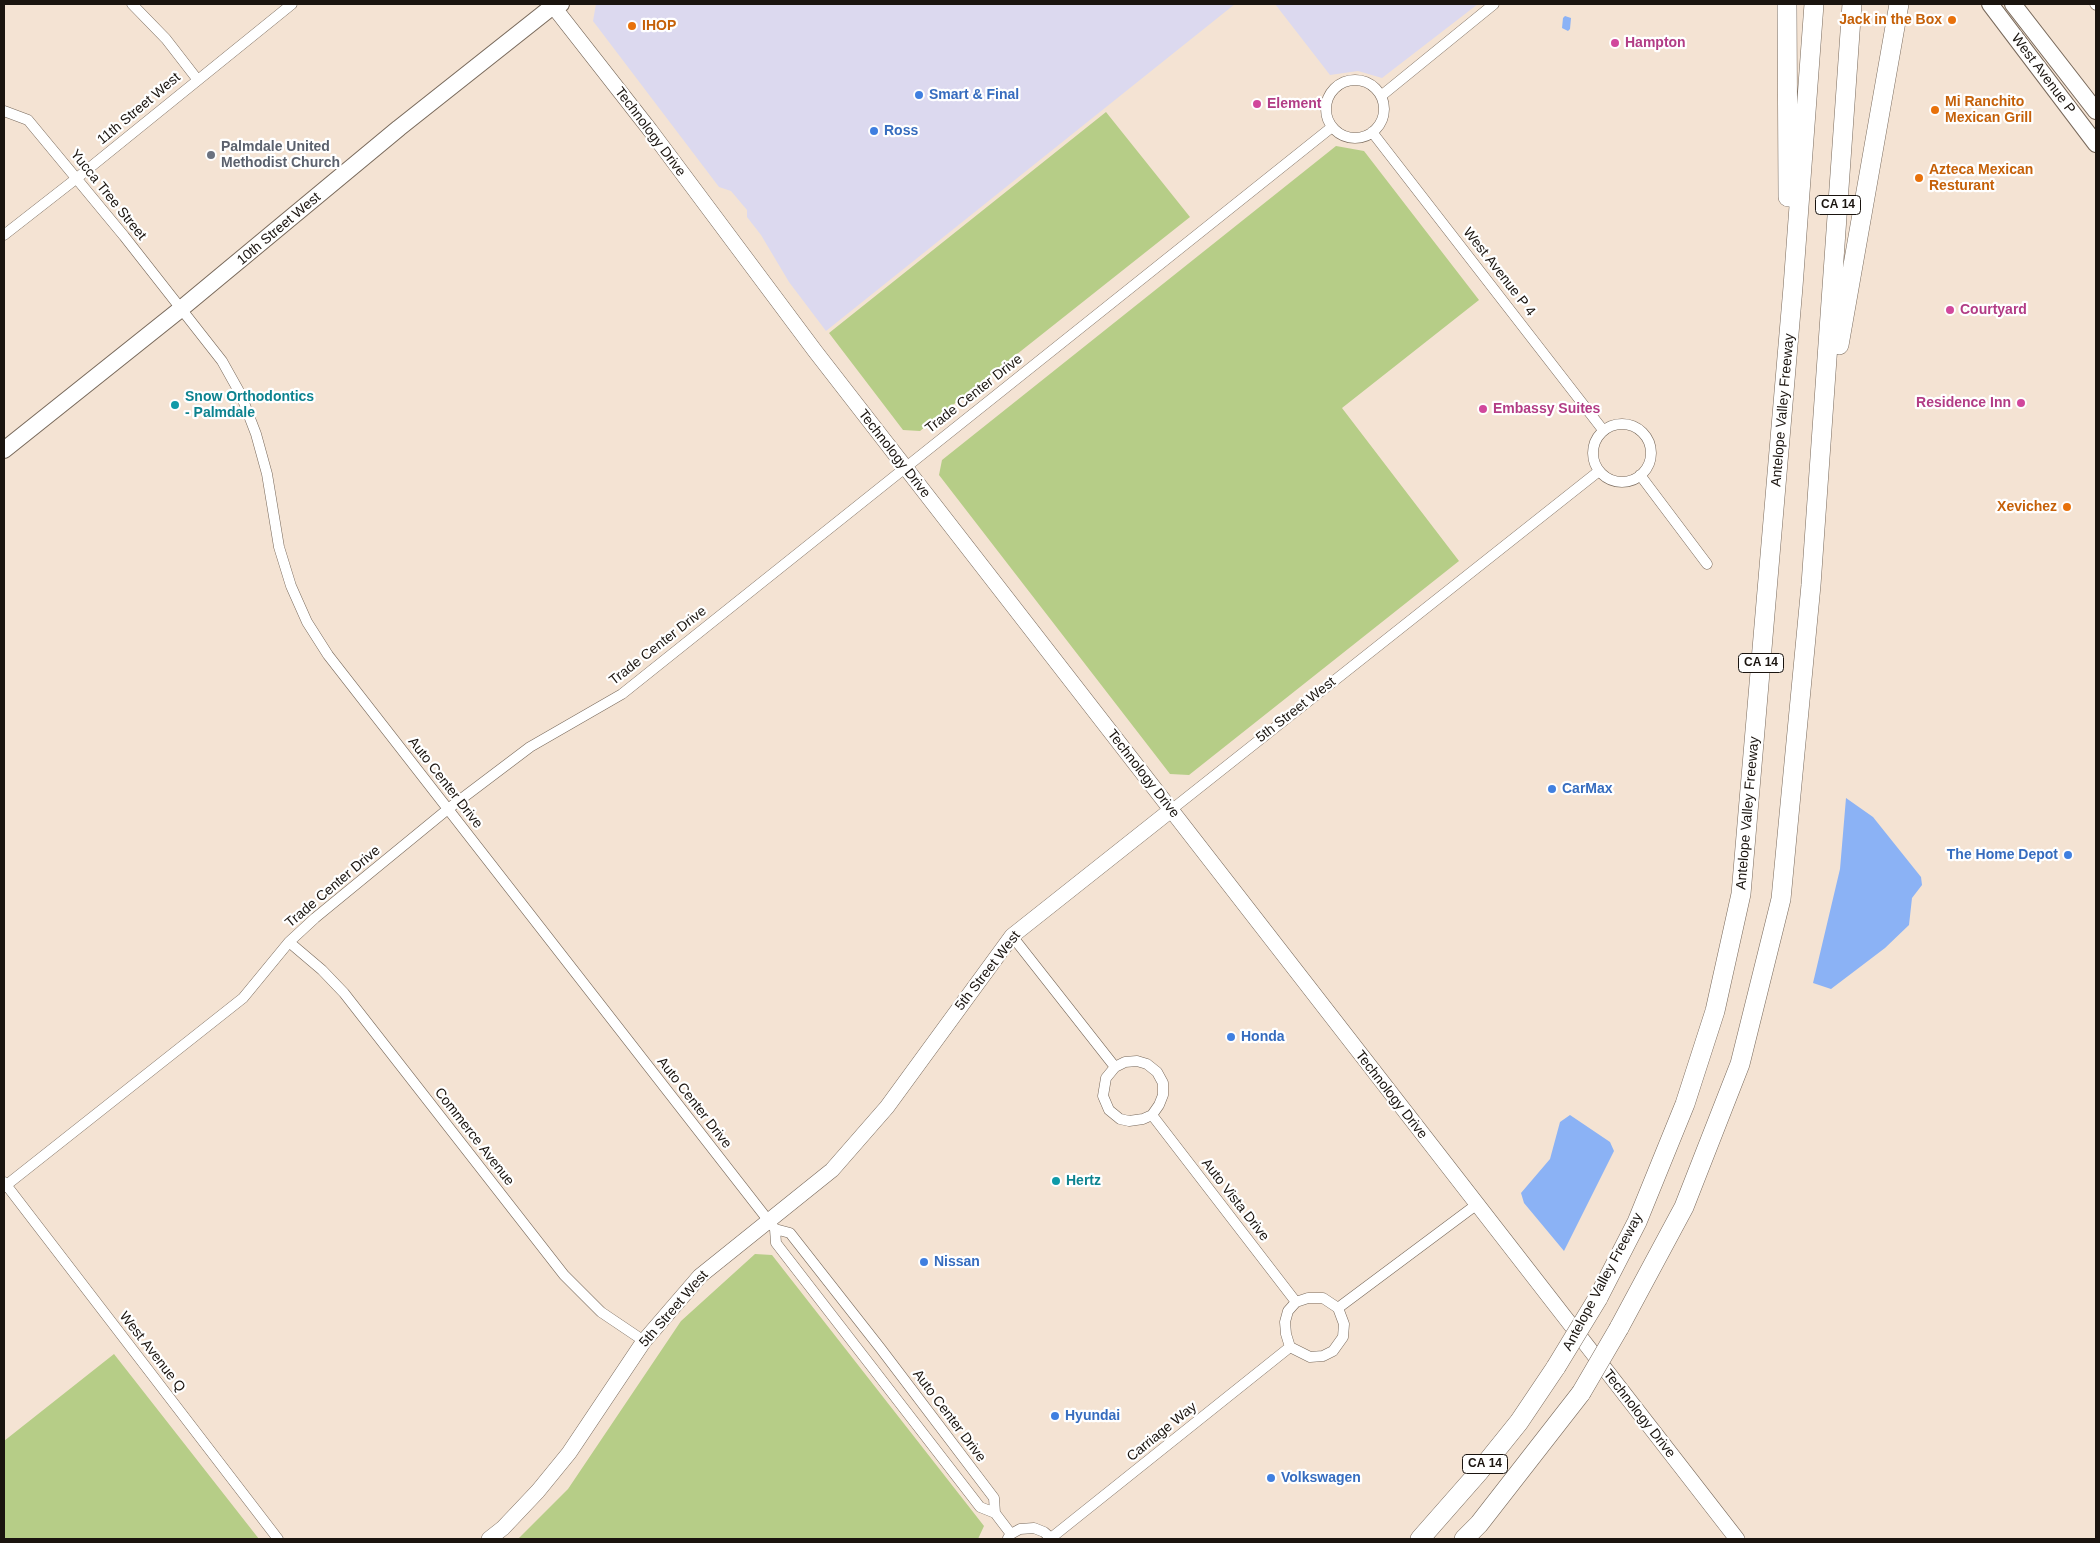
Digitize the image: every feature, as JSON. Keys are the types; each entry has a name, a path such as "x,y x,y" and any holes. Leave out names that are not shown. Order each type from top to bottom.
{"highway":[{"path":"1787,4 1788,198 1793,287"},
{"name":"Antelope Valley Freeway","path":"1420,1539 1513,1430 1556,1367 1598,1298 1637,1222 1685,1104 1715,1010 1741,894 1793,287 1814,4"},
{"name":"CA 14","path":"1464,1539 1479,1524 1581,1393 1619,1328 1684,1207 1740,1064 1780,899 1811,584 1852,4"},
{"path":"1824,407 1835,371 1899,4"}],"main road":[{"name":"West Avenue P","path":"1990,4 2096,144"},
{"name":"West Avenue P","path":"2013,4 2096,111"},
{"name":"10th Street West","path":"4,450 182,308 399,128 556,5"},
{"name":"Technology Drive","path":"556,5 799,331 1737,1539"},
{"name":"5th Street West","path":"488,1539 503,1528 538,1491 569,1452 644,1341 700,1276 772,1225 832,1170 887,1107 1012,936 1170,810"}],"street":[{"path":"132,4 166,39 197,79"},
{"name":"11th Street West","path":"4,235 292,4"},
{"path":"1380,96 1494,4"},
{"path":"1358,80 1367,83 1380,96 1383,116 1379,125 1372,132 1358,138 1348,138 1339,134 1327,118 1328,98 1340,84 1358,80"},
{"name":"Yucca Tree Street","path":"4,111 28,120 182,308"},
{"name":"Trade Center Drive","path":"4,1185 243,998 289,942 315,918 448,809 530,747 622,694 1332,127"},
{"name":"West Avenue P 4","path":"1372,132 1603,430"},
{"name":"Auto Center Drive","path":"182,308 222,361 241,395 256,434 267,474 279,547 291,586 307,622 328,655 772,1225 776,1243 980,1507 995,1513"},
{"path":"1621,424 1631,425 1640,430 1646,437 1651,448 1651,458 1647,468 1640,475 1623,482 1613,480 1599,471 1594,462 1593,452 1595,442 1603,430 1621,424"},
{"name":"5th Street West","path":"1170,810 1599,471"},
{"path":"1640,475 1707,564"},
{"path":"1012,936 1114,1067"},
{"name":"Commerce Avenue","path":"289,942 322,970 344,993 564,1275 602,1312 644,1341"},
{"path":"1137,1061 1147,1064 1157,1072 1163,1083 1163,1095 1152,1115 1130,1121 1120,1119 1109,1110 1103,1096 1106,1078 1114,1067 1125,1062 1137,1061"},
{"name":"Auto Vista Drive","path":"1152,1115 1296,1302"},
{"name":"West Avenue Q","path":"4,1185 278,1539"},
{"path":"1338,1308 1476,1205"},
{"name":"Auto Center Drive","path":"772,1225 790,1233 881,1349 994,1498 995,1513 1009,1536"},
{"path":"1308,1298 1324,1298 1338,1308 1344,1324 1343,1337 1333,1351 1323,1356 1310,1357 1290,1347 1285,1322 1288,1311 1296,1302 1308,1298"},
{"name":"Carriage Way","path":"1051,1538 1290,1347"},
{"path":"1009,1536 1020,1529 1034,1528 1051,1538"}],"shaded area":[{"path":"596,4 1235,4 826,331 789,282 761,235 747,217 747,210 731,191 719,187 593,21"},
{"path":"1275,4 1478,4 1382,78 1358,71 1330,75"}],"green space":[{"path":"1106,112 1190,217 920,431 903,430 829,333"},
{"path":"1336,146 1364,151 1479,300 1342,408 1459,561 1189,775 1170,774 939,475 942,460"},
{"path":"755,1254 772,1255 984,1526 978,1539 518,1539 568,1489 681,1321"},
{"path":"114,1354 259,1539 4,1539 4,1441"}],"water":[{"path":"1565,16 1571,18 1568,31 1562,28"},
{"path":"1846,798 1873,817 1921,877 1922,885 1912,898 1909,925 1885,948 1831,989 1813,983 1840,869"},
{"path":"1570,1115 1610,1142 1614,1151 1564,1251 1524,1203 1521,1193 1550,1159 1560,1122"}],"place":[{"name":"Jack in the Box","path":"1952,20"},
{"name":"IHOP","path":"632,26"},
{"name":"Hampton","path":"1615,43"},
{"name":"Smart & Final","path":"919,95"},
{"name":"Element","path":"1257,104"},
{"name":"Mi Ranchito Mexican Grill","path":"1935,110"},
{"name":"Ross","path":"874,131"},
{"name":"Palmdale United Methodist Church","path":"211,155"},
{"name":"Azteca Mexican Resturant","path":"1919,178"},
{"name":"Courtyard","path":"1950,310"},
{"name":"Residence Inn","path":"2021,403"},
{"name":"Snow Orthodontics - Palmdale","path":"175,405"},
{"name":"Embassy Suites","path":"1483,409"},
{"name":"Xevichez","path":"2067,507"},
{"name":"CarMax","path":"1552,789"},
{"name":"The Home Depot","path":"2068,855"},
{"name":"Honda","path":"1231,1037"},
{"name":"Hertz","path":"1056,1181"},
{"name":"Nissan","path":"924,1262"},
{"name":"Hyundai","path":"1055,1416"},
{"name":"Volkswagen","path":"1271,1478"}]}
